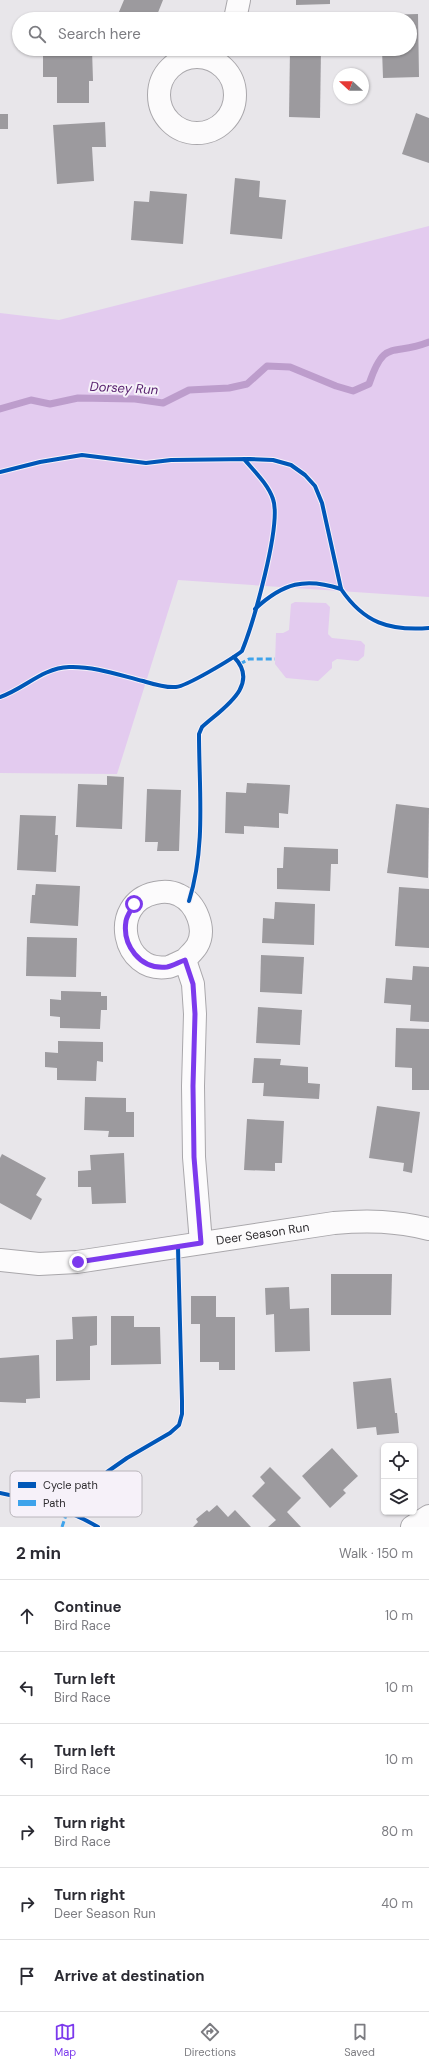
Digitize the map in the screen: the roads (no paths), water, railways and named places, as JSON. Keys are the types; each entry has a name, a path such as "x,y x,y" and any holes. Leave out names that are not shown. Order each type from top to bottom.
{"street":[{"path":"236,12 239,0"},
{"path":"185,960 193,984 195,1007 193,1086 194,1157 201,1243"},
{"name":"Deer Season Run","path":"0,1260 40,1264 78,1262 334,1223 369,1220 405,1224 429,1229"},
{"path":"412,1527 429,1516"}],"waterway":[{"name":"Dorsey Run","path":"0,409 31,400 50,404 78,398 135,399 163,403 189,390 229,388 247,384 267,366 290,367 336,386 353,391 369,384 375,369 385,354 391,351 429,342"}]}
